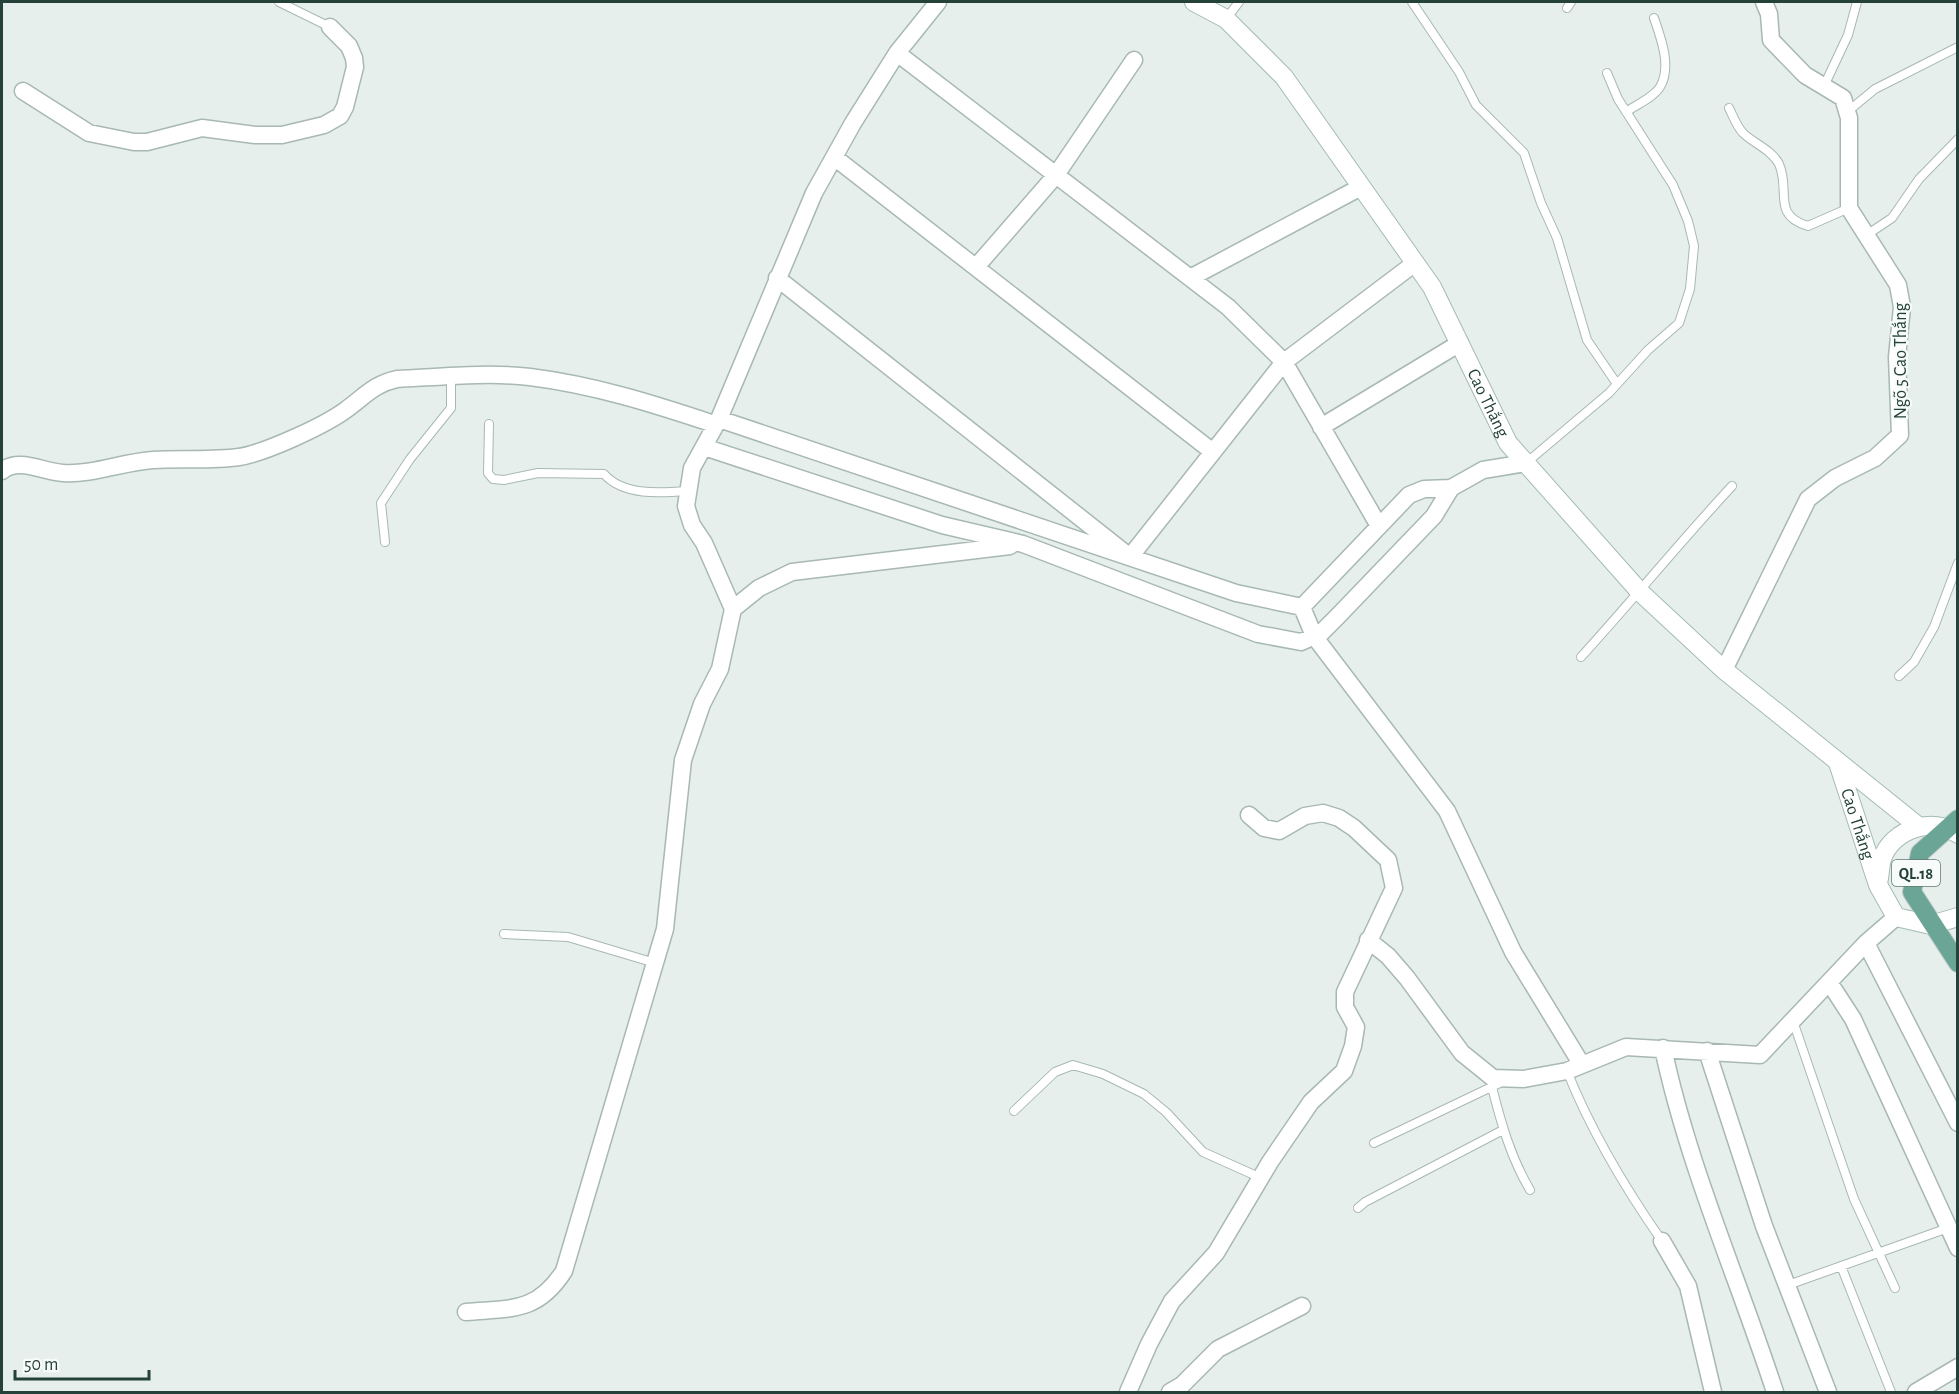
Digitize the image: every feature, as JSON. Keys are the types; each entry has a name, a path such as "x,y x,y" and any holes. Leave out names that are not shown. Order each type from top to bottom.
{"main road":[{"name":"Cao Thắng","path":"1194,2 1227,19 1284,77 1432,287 1508,443 1640,592 1724,670 1918,826 1893,839 1882,858 1878,885"},
{"name":"Cao Thắng","path":"1838,763 1878,885 1896,917"},
{"path":"1918,826 1954,827"},
{"name":"QL.18","path":"1954,827 1920,853 1912,892 1931,925 1958,963"},
{"path":"1896,917 1931,925 1958,917"}],"street":[{"path":"466,1312 526,1306 553,1288 564,1270 665,929 683,760 702,704 720,669 733,609 704,543 692,525 686,506 692,468 716,421 814,193 897,53 938,2"},
{"path":"1764,2 1769,14 1771,40 1805,75 1844,98 1847,112"},
{"path":"23,91 89,133 134,142 202,128 268,136 282,135 324,125 340,116 345,107 355,67 354,58 349,46 330,27"},
{"path":"897,53 1228,307 1284,362 1379,526"},
{"path":"976,267 1056,175 1134,60"},
{"name":"Ngõ 5 Cao Thắng","path":"1724,670 1808,499 1835,478 1875,458 1900,435 1897,357 1902,307 1898,285 1848,208 1847,112"},
{"path":"834,157 1213,452"},
{"path":"1190,278 1361,187"},
{"path":"1130,557 1284,362 1415,263"},
{"path":"777,278 1130,557"},
{"path":"1322,427 1460,343"},
{"path":"2,471 14,464 63,474 151,460 238,457 259,452 346,410 366,391 382,382 531,377 633,397 716,421 1236,592 1302,607"},
{"path":"704,447 942,525 1023,544 1258,634 1301,642 1314,636 1337,617 1434,516 1451,488"},
{"path":"1302,607 1409,495 1424,489 1451,488 1483,470 1526,463"},
{"path":"733,609 759,588 792,572 1023,544"},
{"path":"1302,607 1314,636 1447,811 1513,952 1575,1068"},
{"path":"1128,1392 1149,1344 1173,1301 1216,1253 1261,1178 1311,1102 1344,1071 1353,1046 1356,1027 1345,1007 1345,992 1394,888 1388,860 1369,839 1339,818 1323,813 1305,816 1279,831 1264,828 1249,815"},
{"path":"1368,940 1388,956 1407,978 1462,1053 1493,1078 1524,1079 1575,1068 1626,1047 1707,1050 1760,1055 1866,943 1896,917"},
{"path":"1866,943 1958,1123"},
{"path":"1829,982 1853,1019 1958,1248"},
{"path":"1663,1048 1670,1083 1693,1155 1775,1392"},
{"path":"1707,1050 1764,1226 1828,1392"},
{"path":"1662,1241 1688,1286 1713,1392"},
{"path":"1170,1392 1182,1385 1218,1349 1302,1306"},
{"path":"1916,1392 1958,1367"}],"lane":[{"path":"279,2 330,27"},
{"path":"1227,19 1239,2"},
{"path":"1412,2 1459,72 1476,105 1524,153 1541,202 1557,238 1587,340 1617,384"},
{"path":"1824,86 1848,35 1857,2"},
{"path":"1626,112 1659,88 1666,70 1661,40 1654,18"},
{"path":"1847,112 1875,90 1958,47"},
{"path":"1526,463 1617,384 1648,350 1679,323 1690,289 1694,246 1688,221 1673,185 1626,112 1608,73"},
{"path":"1729,108 1741,132 1779,164 1785,210 1795,222 1808,226 1848,208"},
{"path":"1865,237 1892,218 1919,179 1958,139"},
{"path":"385,542 381,503 410,459 451,408 451,378"},
{"path":"489,424 491,432 488,472 493,479 504,480 538,473 604,474 611,481 652,494 687,491"},
{"path":"1581,657 1640,592 1671,551 1732,486"},
{"path":"1899,675 1914,662 1934,627 1958,563"},
{"path":"504,934 568,937 655,963"},
{"path":"1793,1020 1854,1199 1894,1288"},
{"path":"1014,1111 1054,1072 1073,1065 1103,1074 1144,1094 1166,1112 1203,1152 1261,1178"},
{"path":"1575,1068 1583,1112 1639,1209 1662,1241"},
{"path":"1374,1143 1510,1078"},
{"path":"1492,1087 1503,1130 1517,1166 1530,1190"},
{"path":"1358,1208 1365,1202 1503,1130"},
{"path":"1788,1285 1948,1228"},
{"path":"1841,1266 1891,1392"}]}
